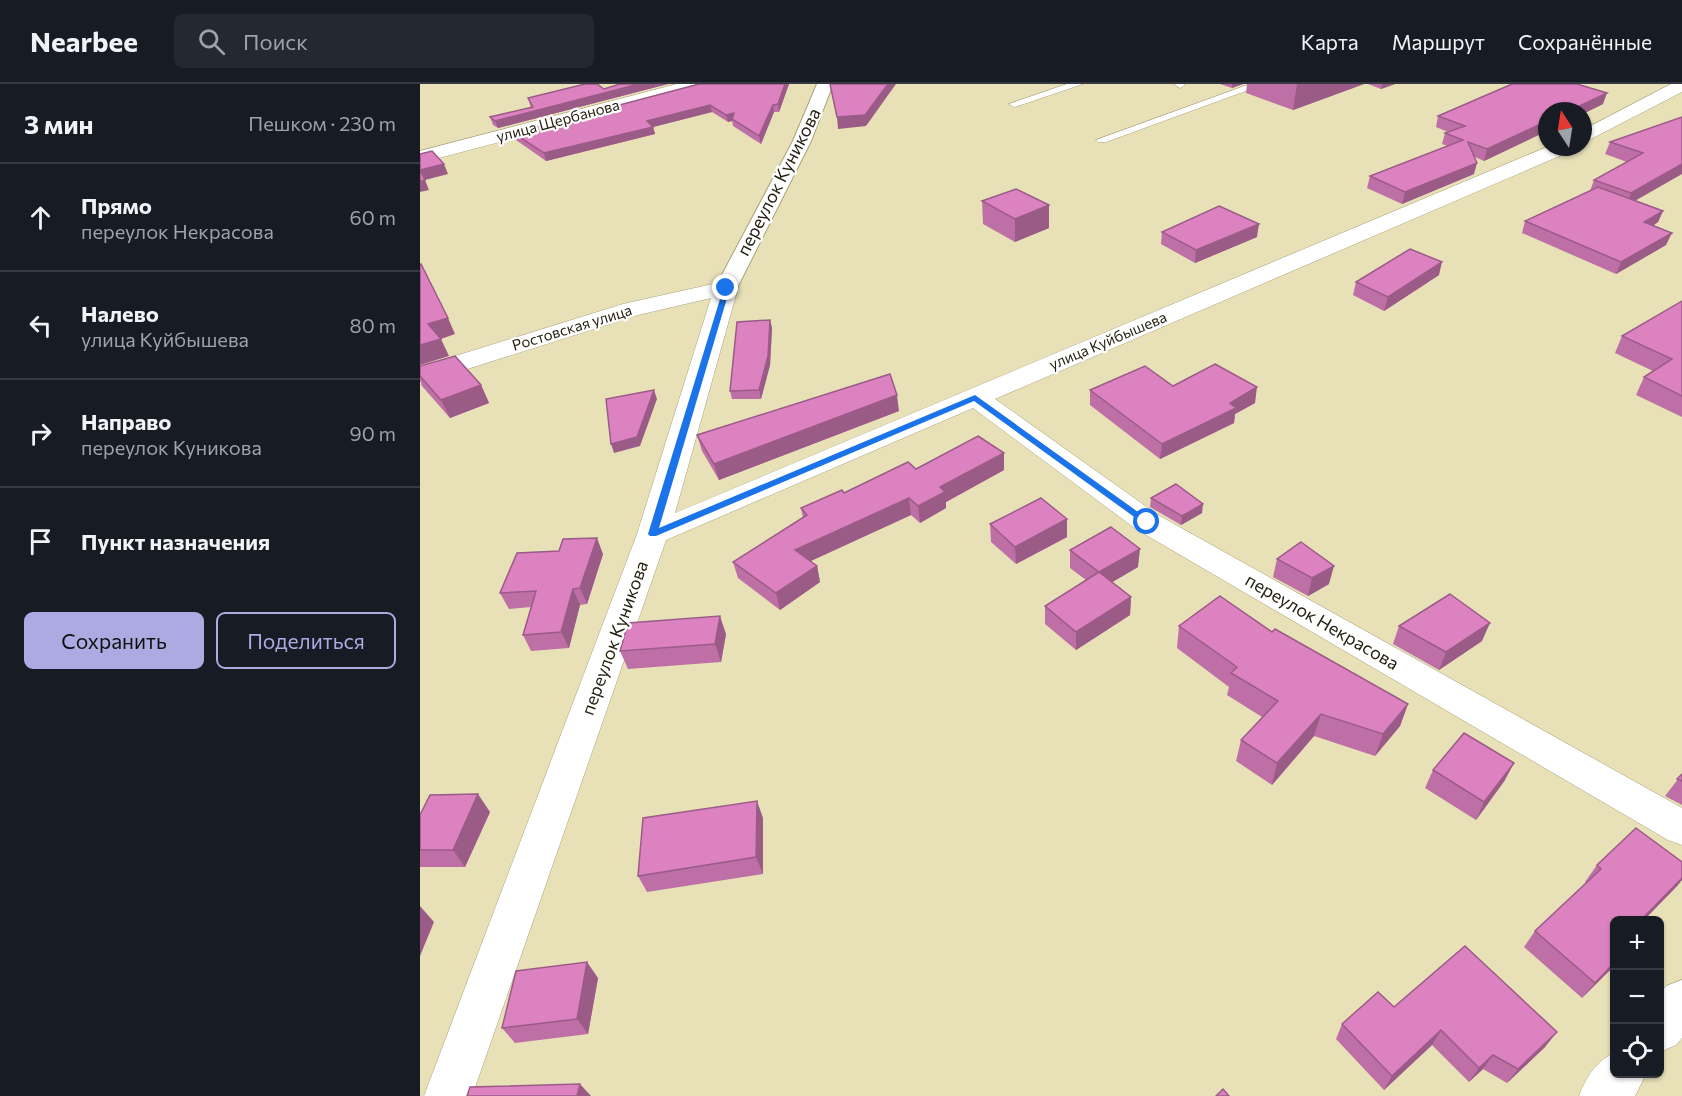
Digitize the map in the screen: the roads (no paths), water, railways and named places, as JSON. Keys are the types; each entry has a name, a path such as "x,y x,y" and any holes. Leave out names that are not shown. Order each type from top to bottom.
{"street":[{"name":"улица Щербанова","path":"420,157 697,84"},
{"name":"переулок Куникова","path":"448,1096 653,534 726,288 802,141 825,84"},
{"path":"1592,132 1682,85"},
{"name":"улица Куйбышева","path":"653,534 1543,156"},
{"name":"Ростовская улица","path":"420,376 632,309 726,288"},
{"name":"переулок Некрасова","path":"975,398 1147,522 1682,828"},
{"path":"1663,1024 1682,1002"},
{"path":"1603,1096 1619,1078"}],"lane":[{"path":"1014,105 1078,84"},
{"path":"1102,140 1260,84"}]}
